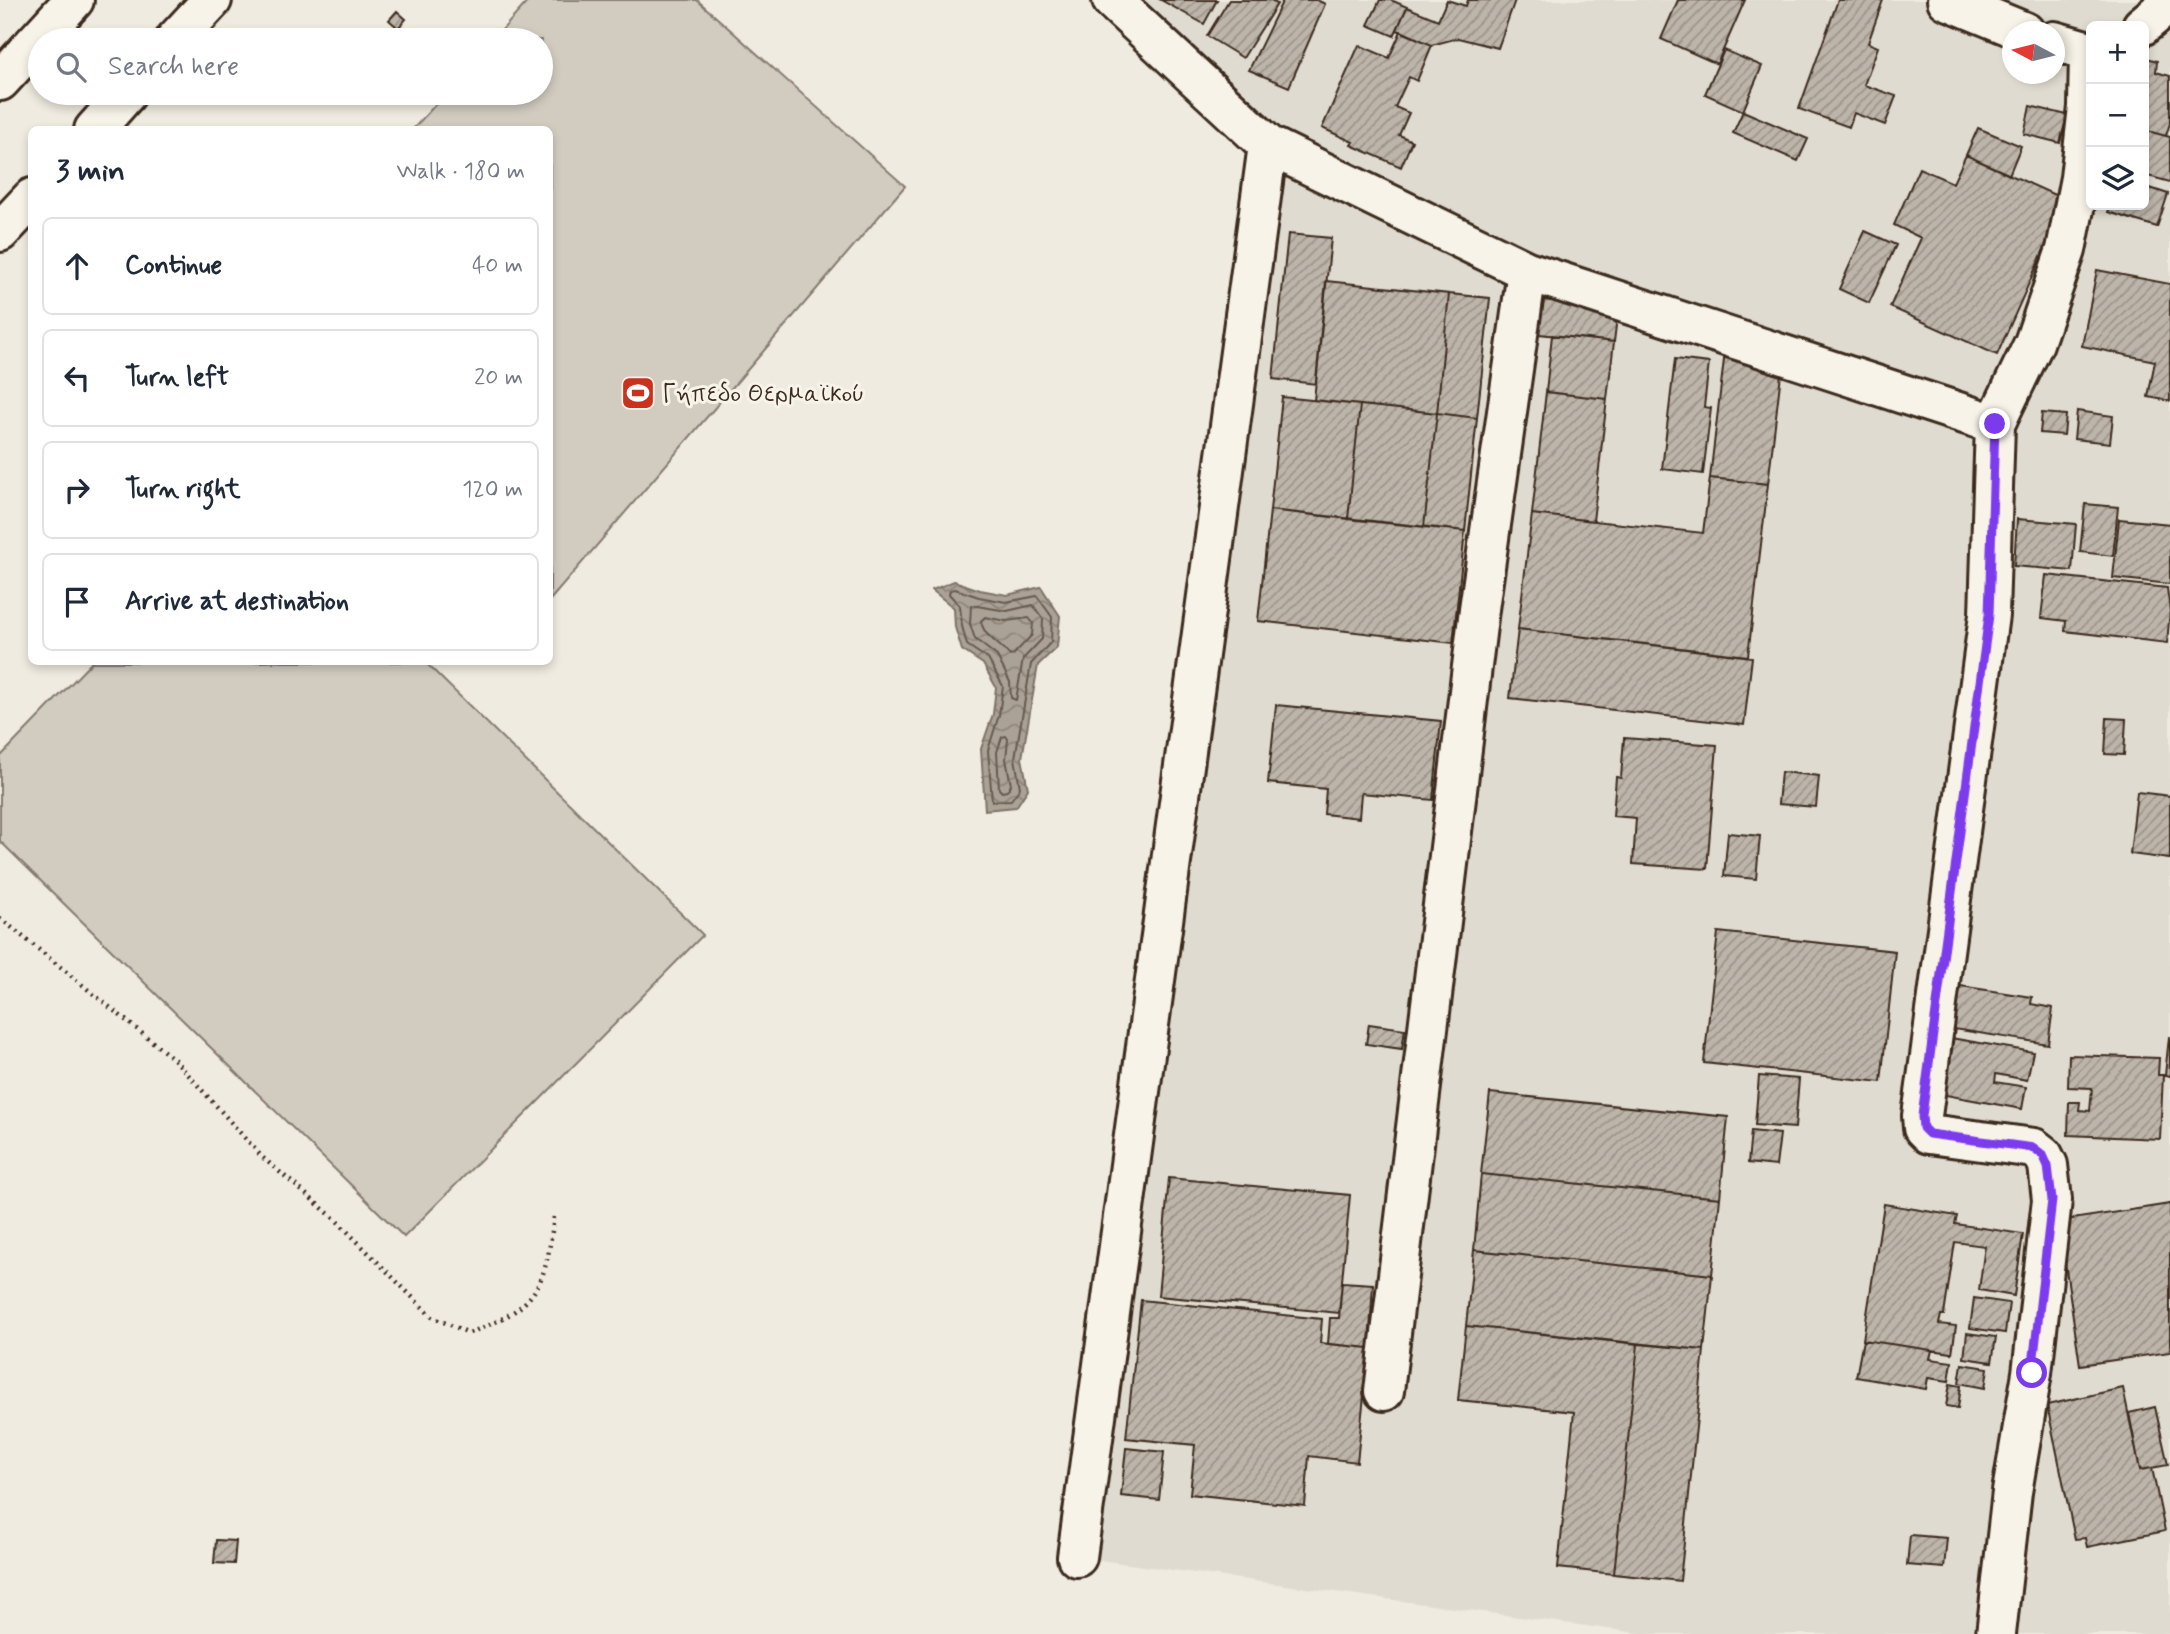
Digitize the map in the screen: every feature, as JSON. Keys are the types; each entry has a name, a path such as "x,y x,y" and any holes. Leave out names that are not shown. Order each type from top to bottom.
{"street":[{"path":"48,28 74,0"},
{"path":"186,28 212,0"},
{"path":"1112,0 1268,145 1527,271 1995,424"},
{"path":"1947,0 2002,23"},
{"path":"2148,21 2160,11 2167,0"},
{"path":"1996,1634 2012,1492 2032,1373 2052,1200 2048,1166 2043,1155 2034,1148 1929,1134 1923,1128 1922,1116 1989,615 1995,424 2035,343 2066,250 2080,178 2088,107 2078,47"},
{"path":"0,81 28,50"},
{"path":"98,126 116,105"},
{"path":"1077,1557 1268,145"},
{"path":"0,232 28,202"},
{"path":"1384,1391 1479,609 1527,271"}],"path":[{"path":"0,918 176,1061 262,1157 350,1233 432,1317 469,1333 499,1322 529,1301 548,1263 554,1216"}],"shaded area":[{"name":"Γήπεδο Θερμαϊκού","path":"529,0 697,0 905,186 553,597 553,126 416,126 435,105 553,105 553,28 504,28"},
{"path":"1118,0 2170,0 2170,1634 1645,1634 1077,1557 1268,146"},
{"path":"89,665 428,665 703,935 404,1237 0,841 0,757"}],"water":[{"path":"954,581 1007,595 1041,587 1060,616 1057,647 1038,665 1022,758 1028,789 1016,807 985,810 981,749 993,714 996,687 983,664 962,650 955,627 954,608 932,590"}],"building":[{"path":"1161,0 1217,0 1204,24"},
{"path":"1229,0 1271,0 1277,4 1243,58 1207,36"},
{"path":"1283,0 1317,0 1325,4 1289,87 1249,70"},
{"path":"1380,0 1391,0 1407,7 1394,36 1368,25"},
{"path":"1447,0 1466,6 1468,0 1515,0 1498,48 1458,38 1432,45 1397,30 1407,7 1438,20"},
{"path":"1678,0 1745,0 1717,64 1661,39"},
{"path":"1838,0 1883,0 1868,43 1878,47 1864,85 1896,96 1885,125 1854,113 1849,127 1799,109"},
{"path":"397,11 406,19 398,28 389,20"},
{"path":"1401,31 1432,45 1417,81 1409,77 1395,107 1409,113 1399,135 1412,141 1401,167 1351,145 1353,142 1322,128 1359,45 1389,58"},
{"path":"1724,50 1762,66 1743,111 1705,94"},
{"path":"2149,59 2157,61 2156,72 2170,76 2170,123 2166,136 2149,131"},
{"path":"2030,106 2067,115 2060,143 2024,134"},
{"path":"1743,111 1808,139 1798,161 1733,133"},
{"path":"1978,128 2021,146 2009,175 1966,155"},
{"path":"2149,131 2170,137 2170,182 2149,176"},
{"path":"1966,155 2066,200 1997,355 1890,307 1921,238 1894,225 1919,168 1953,183"},
{"path":"2149,188 2168,194 2157,227 2108,212 2149,210"},
{"path":"1865,231 1896,245 1869,303 1839,289"},
{"path":"1288,234 1331,238 1316,384 1273,379"},
{"path":"2097,270 2170,284 2170,401 2148,397 2155,361 2082,346"},
{"path":"1326,281 1449,294 1437,413 1314,400"},
{"path":"1449,294 1490,298 1477,418 1437,413"},
{"path":"1535,299 1618,309 1614,342 1530,333"},
{"path":"1552,335 1614,342 1607,399 1546,392"},
{"path":"1725,351 1783,357 1768,484 1710,478"},
{"path":"1675,359 1709,363 1704,407 1711,408 1703,474 1662,469"},
{"path":"1546,392 1607,399 1593,521 1532,514"},
{"path":"1282,397 1360,405 1348,519 1270,510"},
{"path":"1360,405 1437,413 1424,527 1348,519"},
{"path":"2077,411 2113,416 2110,443 2074,439"},
{"path":"1437,413 1477,418 1465,531 1424,527"},
{"path":"2042,413 2066,415 2064,435 2040,433"},
{"path":"1710,478 1768,484 1748,656 1518,629 1532,514 1703,533"},
{"path":"2085,504 2118,507 2113,556 2080,552"},
{"path":"1270,510 1465,531 1453,643 1258,621"},
{"path":"2017,519 2076,524 2072,571 2014,566"},
{"path":"2119,519 2170,524 2170,584 2113,578"},
{"path":"2046,575 2167,588 2170,611 2167,643 2065,631 2066,621 2041,618"},
{"path":"1518,629 1752,657 1744,725 1510,698"},
{"path":"1276,705 1441,721 1433,800 1361,793 1359,818 1324,814 1326,789 1268,783"},
{"path":"2107,718 2126,719 2124,755 2105,754"},
{"path":"1624,738 1717,745 1707,869 1633,864 1636,818 1613,816 1616,777 1621,778"},
{"path":"1781,772 1819,776 1816,807 1778,804"},
{"path":"2137,792 2170,796 2170,859 2130,854"},
{"path":"1728,833 1760,836 1756,879 1724,876"},
{"path":"1718,932 1895,951 1881,1082 1704,1063"},
{"path":"1954,985 2032,997 2031,1004 2053,1008 2048,1044 1947,1028"},
{"path":"1369,1024 1405,1029 1402,1049 1366,1044"},
{"path":"1945,1037 2033,1052 2027,1080 1996,1074 1995,1082 2026,1087 2022,1109 1935,1093"},
{"path":"2170,1037 2170,1076 2165,1075"},
{"path":"2069,1055 2159,1058 2158,1075 2163,1075 2160,1139 2068,1135 2069,1102 2080,1102 2079,1110 2090,1111 2092,1088 2068,1087"},
{"path":"1759,1076 1799,1079 1795,1128 1755,1125"},
{"path":"1490,1093 1728,1117 1720,1198 1481,1174"},
{"path":"1751,1131 1780,1134 1776,1166 1748,1163"},
{"path":"1481,1174 1720,1198 1712,1275 1474,1250"},
{"path":"1169,1178 1350,1195 1339,1313 1158,1296"},
{"path":"1884,1204 1957,1216 1955,1224 2023,1234 2014,1296 1979,1290 1985,1246 1955,1242 1944,1315 1941,1315 1939,1324 1956,1326 1952,1353 1863,1340"},
{"path":"2170,1204 2170,1352 2080,1365 2059,1221"},
{"path":"1474,1250 1712,1275 1704,1350 1466,1326"},
{"path":"1342,1282 1373,1284 1369,1348 1328,1344 1330,1318 1339,1318"},
{"path":"1974,1298 2009,1303 2005,1333 1970,1328"},
{"path":"1141,1300 1322,1319 1320,1343 1369,1348 1357,1462 1309,1456 1305,1506 1190,1494 1195,1445 1126,1438"},
{"path":"1466,1326 1638,1344 1614,1574 1558,1568 1574,1412 1458,1400"},
{"path":"1967,1333 1996,1337 1992,1362 1964,1358"},
{"path":"1863,1340 1932,1350 1930,1359 1952,1362 1949,1381 1928,1378 1926,1389 1856,1377"},
{"path":"1638,1344 1704,1350 1680,1581 1614,1574"},
{"path":"1962,1364 1988,1368 1985,1388 1959,1383"},
{"path":"1950,1384 1961,1386 1958,1408 1946,1406"},
{"path":"2123,1388 2140,1470 2152,1468 2165,1531 2087,1547 2085,1538 2075,1539 2047,1405"},
{"path":"2155,1407 2168,1465 2140,1470 2129,1413"},
{"path":"1126,1448 1164,1452 1159,1500 1121,1496"},
{"path":"1910,1535 1947,1538 1944,1568 1907,1565"},
{"path":"216,1540 236,1541 234,1564 214,1563"}],"place":[{"name":"Γήπεδο Θερμαϊκού","path":"638,393"}],"route":[{"path":"1995,424 1989,615 1922,1116 1923,1128 1929,1134 2034,1148 2043,1155 2048,1166 2052,1200 2032,1373"}]}
